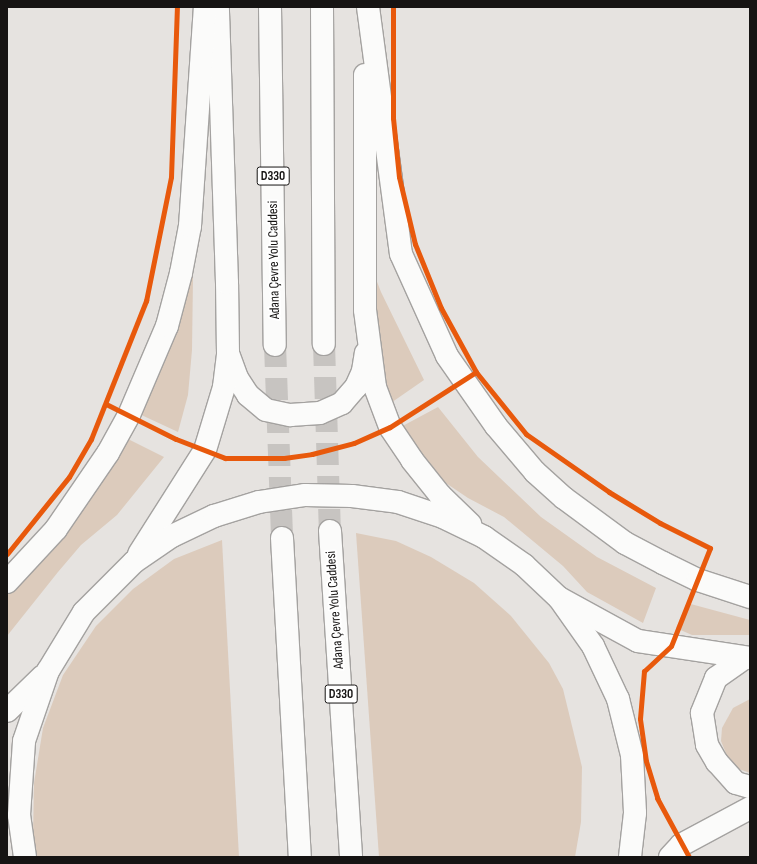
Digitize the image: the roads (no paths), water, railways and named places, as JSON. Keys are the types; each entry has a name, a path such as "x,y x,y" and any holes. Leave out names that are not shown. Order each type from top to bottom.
{"main road":[{"path":"7,582 56,529 108,453 129,415 167,326 181,273 190,226 205,7"},
{"path":"134,562 192,474 205,450 224,387 228,352 218,7"},
{"name":"Adana Çevre Yolu Caddesi","path":"270,7 276,346"},
{"path":"322,7 324,344"},
{"path":"367,7 365,310 375,387 390,427 412,460 440,495 484,537 524,565 559,598 593,646 618,698 632,755 636,813 630,857"},
{"path":"367,7 401,254 447,356 496,426 535,472 564,498 625,542 663,563 698,580 750,597"},
{"path":"228,352 237,378 244,389 266,410 290,415 320,413 342,403 356,388 363,371 368,342"},
{"path":"7,711 18,703 48,671 84,612 134,562 172,536 214,516 259,502 305,495 352,496 398,502 442,517 484,537"},
{"name":"Adana Çevre Yolu Caddesi","path":"330,531 351,857"},
{"path":"282,538 300,857"},
{"path":"559,598 638,640 747,658"},
{"path":"747,658 716,678 702,713 707,745 717,762 736,783 750,787"},
{"path":"26,857 19,815 24,741 48,671"},
{"path":"670,857 681,845 750,808"}],"tunnel":[{"path":"324,344 330,531"},
{"path":"275,345 282,538"}]}
